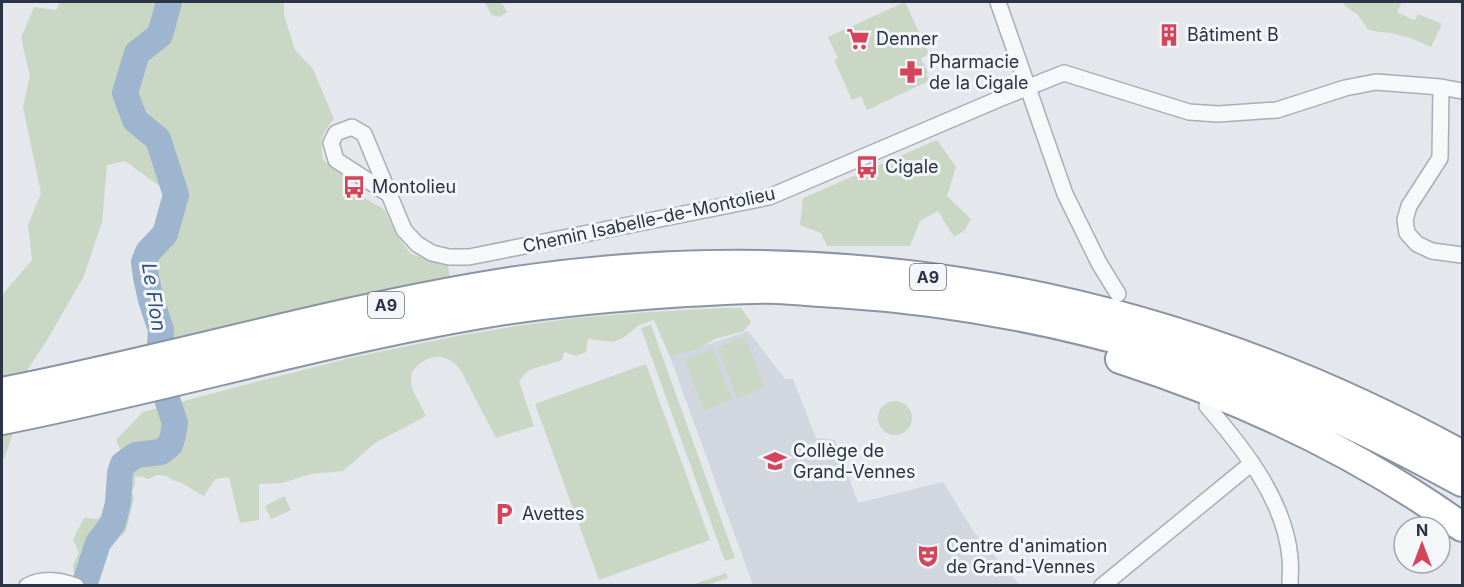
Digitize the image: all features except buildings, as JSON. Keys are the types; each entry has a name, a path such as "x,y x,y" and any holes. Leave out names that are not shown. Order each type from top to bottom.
{"highway":[{"name":"A9","path":"2,392 425,297 574,274 650,267 715,265 776,284 958,305 1035,319 1130,343 1223,372 1294,399 1364,431 1462,482"},
{"name":"A9","path":"2,420 438,322 615,296 776,284 853,269 961,282 1059,300 1145,322 1230,349 1303,378 1375,410 1462,455"},
{"path":"776,284 831,302 956,320 1060,342 1144,367 1216,393 1307,435 1374,470 1462,527"}],"street":[{"path":"998,2 1047,145 1074,213 1099,263 1118,294"},
{"name":"Chemin Isabelle-de-Montolieu","path":"390,195 336,160 331,143 336,133 352,127 364,134 390,195 404,230 417,244 432,253 449,257 468,257 769,197 1064,73 1190,112 1218,114 1276,110 1345,88 1376,82 1462,91"},
{"path":"1441,87 1440,158 1409,206 1405,220 1407,233 1417,244 1432,251 1462,255"},
{"path":"1207,406 1242,448 1271,496 1285,530 1291,558 1290,585"},
{"path":"1102,585 1252,463"},
{"path":"27,585 45,580 71,584"}],"shaded area":[{"name":"Collège de Grand-Vennes","path":"748,331 785,379 793,379 816,438 835,440 858,503 943,482 974,532 1020,585 753,585 670,357"}],"green space":[{"path":"60,2 284,2 284,15 295,50 313,69 334,119 322,138 323,160 344,174 345,187 385,210 397,236 411,254 448,265 450,278 155,344 143,291 170,214 161,187 125,161 107,165 102,222 83,278 26,372 2,377 2,295 32,260 28,225 41,193 23,107 30,76 21,38 34,7 56,10"},
{"path":"484,2 501,2 507,12 500,17 492,15"},
{"path":"905,2 929,54 921,58 929,81 867,110 861,96 852,100 834,60 838,58 828,37"},
{"path":"1343,2 1396,2 1401,4 1397,12 1414,20 1418,14 1442,24 1431,47 1408,37 1368,29 1357,14 1346,7"},
{"path":"937,140 956,167 947,196 971,219 965,230 954,237 938,211 920,221 910,246 827,246 821,233 800,225 803,198"},
{"path":"741,308 751,322 744,331 715,339 699,348 670,357 654,320 639,325 614,342 588,339 586,352 576,356 564,352 562,360 529,370 519,381 534,426 496,438 460,369 450,360 441,357 425,360 413,371 411,381 426,416 375,443 343,471 311,474 282,483 259,484 259,520 240,523 229,477 215,479 204,496 167,476 157,475 149,479 135,477 132,492 134,498 126,531 103,558 95,564 90,562 83,575 74,573 73,565 79,553 73,539 84,518 98,519 108,508 114,456 121,451 116,440 143,412 350,358 457,336 576,318"},
{"path":"651,325 735,558 725,561 641,328"},
{"path":"745,337 764,387 737,398 718,347"},
{"path":"713,349 732,399 704,410 685,360"},
{"path":"646,364 710,540 599,580 535,404"},
{"path":"895,401 907,406 912,418 907,430 895,435 883,430 878,418 883,406"},
{"path":"13,433 2,464 2,436"},
{"path":"284,496 291,510 271,519 265,506"},
{"path":"726,573 728,578 707,585 692,585"}],"waterway":[{"name":"Le Flon","path":"84,586 98,543 113,523 123,464 136,455 161,452 170,445 175,423 158,372 161,330 151,300 144,262 148,252 165,234 176,195 158,139 135,120 125,93 137,53 160,35 169,2"}],"place":[{"name":"Bâtiment B","path":"1169,35"},
{"name":"Denner","path":"858,39"},
{"name":"Pharmacie de la Cigale","path":"911,72"},
{"name":"Cigale","path":"867,167"},
{"name":"Montolieu","path":"354,187"},
{"name":"Collège de Grand-Vennes","path":"775,461"},
{"name":"Avettes","path":"504,514"},
{"name":"Centre d'animation de Grand-Vennes","path":"928,556"}]}
